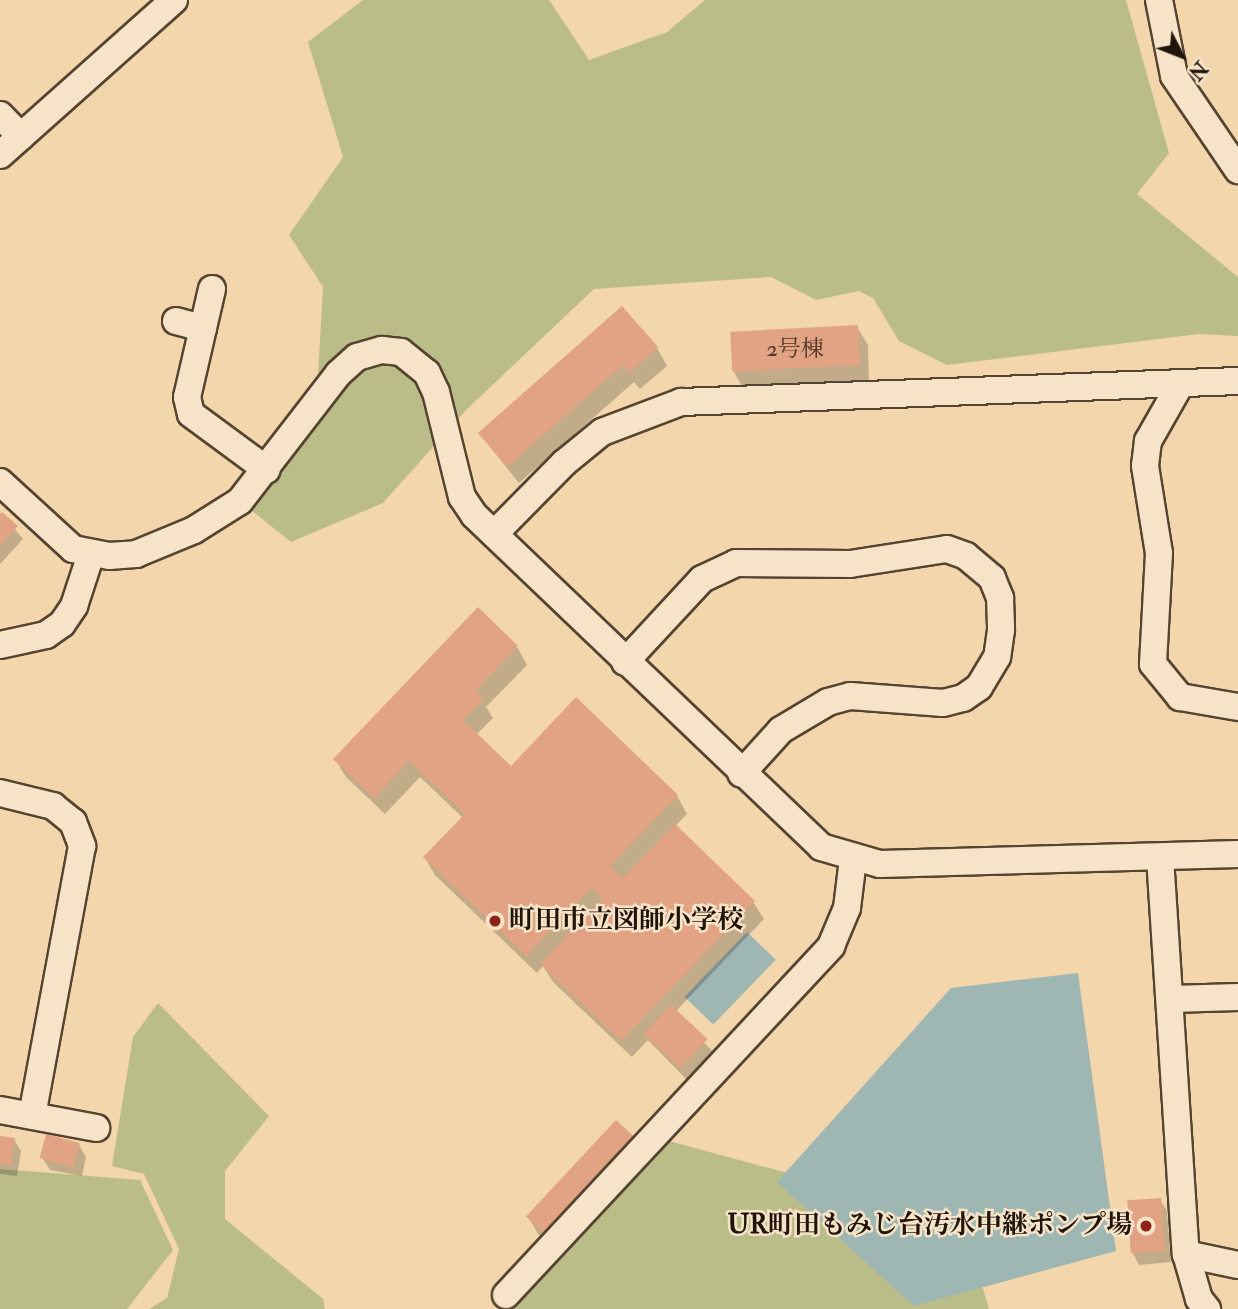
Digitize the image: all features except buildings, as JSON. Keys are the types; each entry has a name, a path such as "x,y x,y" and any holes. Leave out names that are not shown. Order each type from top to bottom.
{"street":[{"path":"0,155 174,0"},
{"path":"1159,0 1174,76 1238,170"},
{"path":"0,115 21,137"},
{"path":"212,289 187,397 191,414 267,470"},
{"path":"176,321 203,328"},
{"path":"0,482 52,533 73,549 91,554 135,554 194,530 240,501 267,470 338,374 357,357 382,351 401,352 427,373 462,497 494,534 807,838 853,859 945,864 1238,854"},
{"path":"494,534 564,463 602,432 681,402 1238,381"},
{"path":"1181,383 1149,441 1145,466 1159,553 1153,664 1180,697 1238,707"},
{"path":"625,662 702,579 736,563 850,564 947,549 966,555 992,578 1000,598 998,657 979,687 963,698 943,703 850,696 828,702 781,730 741,774"},
{"path":"0,645 47,635 62,624 74,606 91,554"},
{"path":"0,793 53,806 73,822 82,846 32,1115"},
{"path":"1160,857 1186,1254 1199,1299 1207,1309"},
{"path":"506,1295 831,946 847,908 853,859"},
{"path":"1171,999 1238,996"},
{"path":"0,1110 96,1128"},
{"path":"1186,1254 1238,1265"}],"green space":[{"path":"363,0 549,0 589,60 667,32 705,0 1126,0 1169,153 1137,194 1238,277 1238,336 1199,334 947,365 899,341 873,298 859,291 816,300 771,277 594,289 466,410 383,503 291,542 251,510 315,429 323,287 289,235 343,157 308,42"},
{"path":"158,1003 269,1116 225,1171 225,1219 323,1299 325,1309 149,1309 167,1298 179,1249 144,1174 112,1166 133,1037"},
{"path":"669,1141 806,1178 966,1231 989,1309 506,1309 520,1302"},
{"path":"0,1169 140,1180 173,1250 127,1309 0,1309"}],"water":[{"path":"747,932 776,960 713,1025 684,997"},
{"path":"1078,973 1116,1251 914,1306 777,1182 951,988"}],"place":[{"name":"町田市立図師小学校","path":"495,921"},
{"name":"UR町田もみじ台汚水中継ポンプ場","path":"1146,1226"}]}
